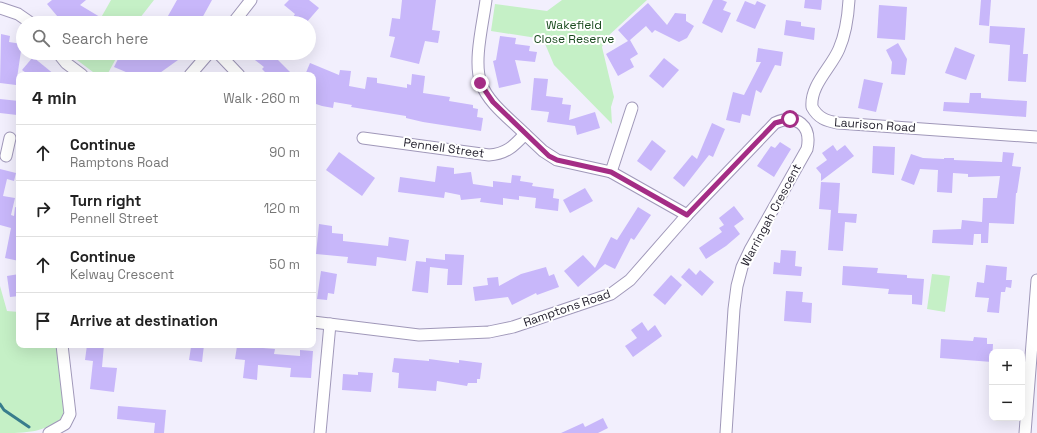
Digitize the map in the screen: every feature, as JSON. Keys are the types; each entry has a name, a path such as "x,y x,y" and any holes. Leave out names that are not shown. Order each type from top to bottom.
{"street":[{"path":"238,16 251,0"},
{"path":"486,0 478,61 480,83 493,102 543,151 557,160 611,172 687,215"},
{"name":"Laurison Road","path":"849,0 845,34 839,50 813,93 811,100 812,107 820,118 827,122 838,123 1037,137"},
{"path":"0,8 21,16"},
{"path":"64,60 78,72"},
{"path":"193,72 203,60"},
{"path":"225,60 236,72"},
{"path":"611,172 632,108"},
{"name":"Ramptons Road","path":"316,322 419,335 489,332 513,327 603,297 618,290 630,280 687,215 775,123 790,119 798,122"},
{"name":"Warringah Crescent","path":"726,433 737,286 750,250 806,149 808,134 804,127 798,122"},
{"name":"Pennell Street","path":"363,138 489,155 500,154 509,150 525,134"},
{"path":"1025,433 1037,280"},
{"path":"320,433 330,324"},
{"path":"50,433 65,424 70,414 62,348"}],"green space":[{"path":"111,0 154,0 141,16 102,16"},
{"name":"Wakefield Close Reserve","path":"562,0 647,0 606,38 602,47 614,97 611,107 612,124 554,65 543,39 491,31 495,4 547,11"},
{"path":"77,60 115,60 109,72 93,72"},
{"path":"932,274 950,276 945,312 927,309"},
{"path":"0,286 7,311 16,312 16,348 58,348 65,416 50,426 35,431 0,433"}],"building":[{"path":"52,0 86,0 80,5 98,16 57,16 47,4"},
{"path":"177,0 212,0 203,16 168,16"},
{"path":"289,0 309,0 319,8 312,16 294,16 295,14 284,5"},
{"path":"402,0 436,0 432,30 440,31 438,43 425,41 419,64 390,57 395,37 389,36 392,18 400,19"},
{"path":"713,0 722,0 727,2 723,10 731,13 722,33 702,23"},
{"path":"805,0 822,0 821,10 804,8"},
{"path":"981,0 991,0 989,26 979,25"},
{"path":"745,1 755,5 757,1 766,5 755,29 736,21"},
{"path":"648,3 667,25 675,13 686,14 686,21 694,26 687,38 679,42 655,30 652,33 646,26 630,40 638,54 630,59 634,67 618,76 606,54 628,41 618,30"},
{"path":"879,5 907,7 905,40 877,38"},
{"path":"786,20 801,22 801,26 815,28 814,40 784,35"},
{"path":"990,26 1025,28 1023,54 1028,54 1026,82 1008,81 1010,45 989,43"},
{"path":"1,34 10,36 9,42 16,43 16,60 20,60 18,72 16,72 16,85 0,83"},
{"path":"500,36 516,38 515,44 530,46 529,51 537,52 535,62 515,60 521,83 499,88 493,61 496,60"},
{"path":"898,43 907,59 905,75 891,74 892,62 886,50"},
{"path":"955,47 975,55 966,80 945,73"},
{"path":"758,48 783,52 781,66 775,65 761,93 756,90 750,116 742,114 740,123 726,120 733,92 744,95 761,62 756,62"},
{"path":"664,58 679,70 663,88 649,76"},
{"path":"30,60 37,60 51,72 25,72 22,70"},
{"path":"118,60 178,60 161,72 126,72 114,67"},
{"path":"255,60 278,60 290,72 265,72 262,69 264,67"},
{"path":"310,63 339,75 340,70 351,71 349,86 365,89 367,77 377,78 377,83 407,88 407,84 411,85 412,74 425,76 423,93 450,97 449,101 473,105 473,108 478,109 477,117 483,118 481,131 423,122 406,118 406,116 351,107 352,105 334,102 333,108 316,104 316,72 306,72"},
{"path":"534,78 548,79 546,96 563,98 562,104 571,105 569,120 595,112 600,128 577,135 575,126 547,122 549,112 531,110"},
{"path":"864,79 883,83 876,112 858,108"},
{"path":"970,93 981,93 981,98 1027,101 1026,117 943,111 944,102 969,103"},
{"path":"0,99 16,101 16,115 0,113"},
{"path":"712,123 725,129 713,157 709,155 684,187 673,178 692,155 697,159"},
{"path":"652,140 666,151 651,171 637,161"},
{"path":"780,142 791,149 774,177 757,166 771,146 775,148"},
{"path":"833,145 837,151 845,145 854,156 821,181 821,174 816,168 827,160 822,153"},
{"path":"873,146 895,147 894,175 872,173"},
{"path":"339,152 375,178 362,196 326,170"},
{"path":"1003,152 1014,153 1012,166 1021,167 1016,193 1014,224 989,223 988,243 981,243 981,234 974,234 973,245 932,243 933,230 961,229 962,220 982,222 983,198 997,198 1000,176 968,177 968,174 953,173 952,193 937,192 938,170 920,169 914,185 901,180 911,154 923,158 954,158 954,160 1002,162"},
{"path":"437,166 454,168 454,174 471,172 473,184 493,187 493,181 511,183 512,175 521,176 520,181 533,183 532,186 554,189 553,198 559,199 558,211 535,208 536,198 519,196 519,200 503,198 503,205 480,202 481,198 461,200 460,195 445,192 444,198 398,192 400,177 435,182"},
{"path":"0,169 16,173 14,181 7,179 3,196 15,198 11,215 14,216 16,207 16,260 5,258 11,228 0,225"},
{"path":"821,182 840,183 838,213 857,214 856,223 845,222 843,251 828,250 831,210 819,209"},
{"path":"585,188 593,201 570,213 563,200"},
{"path":"734,206 744,219 734,226 740,234 726,246 706,259 699,248 722,232 719,228 724,225 719,218"},
{"path":"638,207 651,215 634,240 631,238 615,269 605,264 578,287 564,271 583,255 595,268 611,237 617,240"},
{"path":"319,224 332,226 332,233 343,234 343,241 388,246 389,237 409,240 406,261 377,257 376,266 347,263 348,257 316,254"},
{"path":"781,250 796,251 795,266 802,267 801,276 773,274 774,262 780,263"},
{"path":"445,254 464,255 462,285 447,285 448,269 430,267 428,293 412,291 416,261 426,262 426,258 445,260"},
{"path":"986,265 1007,267 1006,280 1012,280 1011,288 1006,287 1005,292 1001,292 999,313 987,312 989,298 975,297 977,282 984,283"},
{"path":"843,266 878,268 877,273 907,275 907,278 924,279 922,305 912,304 912,295 888,294 889,289 842,285"},
{"path":"546,267 549,276 554,274 559,287 537,295 536,293 512,305 508,297 475,301 473,287 488,285 487,278 498,277 499,286 521,274"},
{"path":"689,268 696,275 700,270 714,282 702,296 681,277"},
{"path":"321,271 337,274 334,294 328,293 327,300 317,299"},
{"path":"16,274 16,296 10,297 7,276"},
{"path":"671,275 682,285 665,305 653,295"},
{"path":"786,291 803,292 802,302 812,303 811,323 784,321"},
{"path":"642,322 648,331 655,325 662,336 633,357 625,346 637,338 631,330"},
{"path":"974,337 987,338 987,344 993,344 993,349 989,349 989,362 940,358 941,339 973,341"},
{"path":"87,348 104,348 102,367 117,368 114,392 90,389 93,361 85,360"},
{"path":"191,348 204,348 202,362 189,360"},
{"path":"237,348 275,349 274,354 300,356 300,350 313,351 311,378 290,377 291,368 258,365 257,380 243,378 245,360 235,359"},
{"path":"394,358 429,361 429,359 459,363 459,360 482,363 480,379 477,379 477,383 468,383 467,386 437,381 436,391 398,388 399,373 392,372"},
{"path":"358,372 373,373 371,392 342,390 343,374 358,375"},
{"path":"118,406 166,410 164,433 154,433 155,423 117,419"},
{"path":"603,418 608,428 598,433 561,433 583,423 585,427"}],"waterway":[{"path":"0,404 4,410 29,427"}],"route":[{"path":"480,83 493,102 549,156 557,160 611,172 687,215 775,123 790,119"}]}
